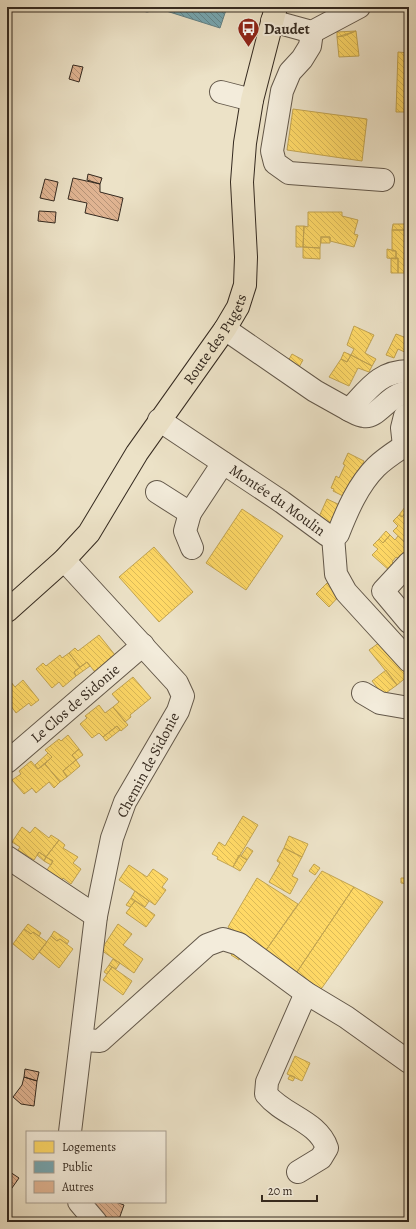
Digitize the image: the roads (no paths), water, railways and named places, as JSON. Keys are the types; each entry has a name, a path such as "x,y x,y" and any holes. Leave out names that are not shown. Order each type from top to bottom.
{"main road":[{"name":"Route des Pugets","path":"7,611 64,560 88,533 159,420 225,329 238,308 245,285 246,257 242,182 245,143 252,100 274,14"}],"street":[{"path":"312,32 359,7"},
{"path":"274,14 312,32"},
{"path":"312,32 310,46 302,59 290,72 282,91 272,151 275,163 289,173 383,180"},
{"path":"221,92 252,100"},
{"path":"225,329 315,391 349,410 364,416 372,415 393,396 402,392 409,392"},
{"path":"349,410 374,384 386,375 397,371 409,372"},
{"path":"406,446 402,428 405,416 409,414"},
{"name":"Montée du Moulin","path":"159,420 223,462 327,535 333,536 338,534 344,518 367,477 377,466 406,446"},
{"path":"192,548 185,532 190,513 223,462"},
{"path":"157,492 190,513"},
{"path":"333,536 336,574 346,592 409,661"},
{"name":"Chemin de Sidonie","path":"64,560 177,683 183,696 178,711 125,802 112,838 96,916 70,1131"},
{"path":"409,563 383,591 409,622"},
{"name":"Le Clos de Sidonie","path":"7,762 143,645"},
{"path":"363,693 380,703 409,708"},
{"path":"7,857 96,916"},
{"path":"82,1040 100,1041 207,945 223,939 239,944 306,993 346,1017 409,1062"},
{"path":"298,1172 321,1158 327,1148 323,1137 306,1123 275,1105 266,1094 267,1082 306,993"},
{"path":"80,1203 96,1222"}],"place":[{"name":"Daudet","path":"248,48"}]}
